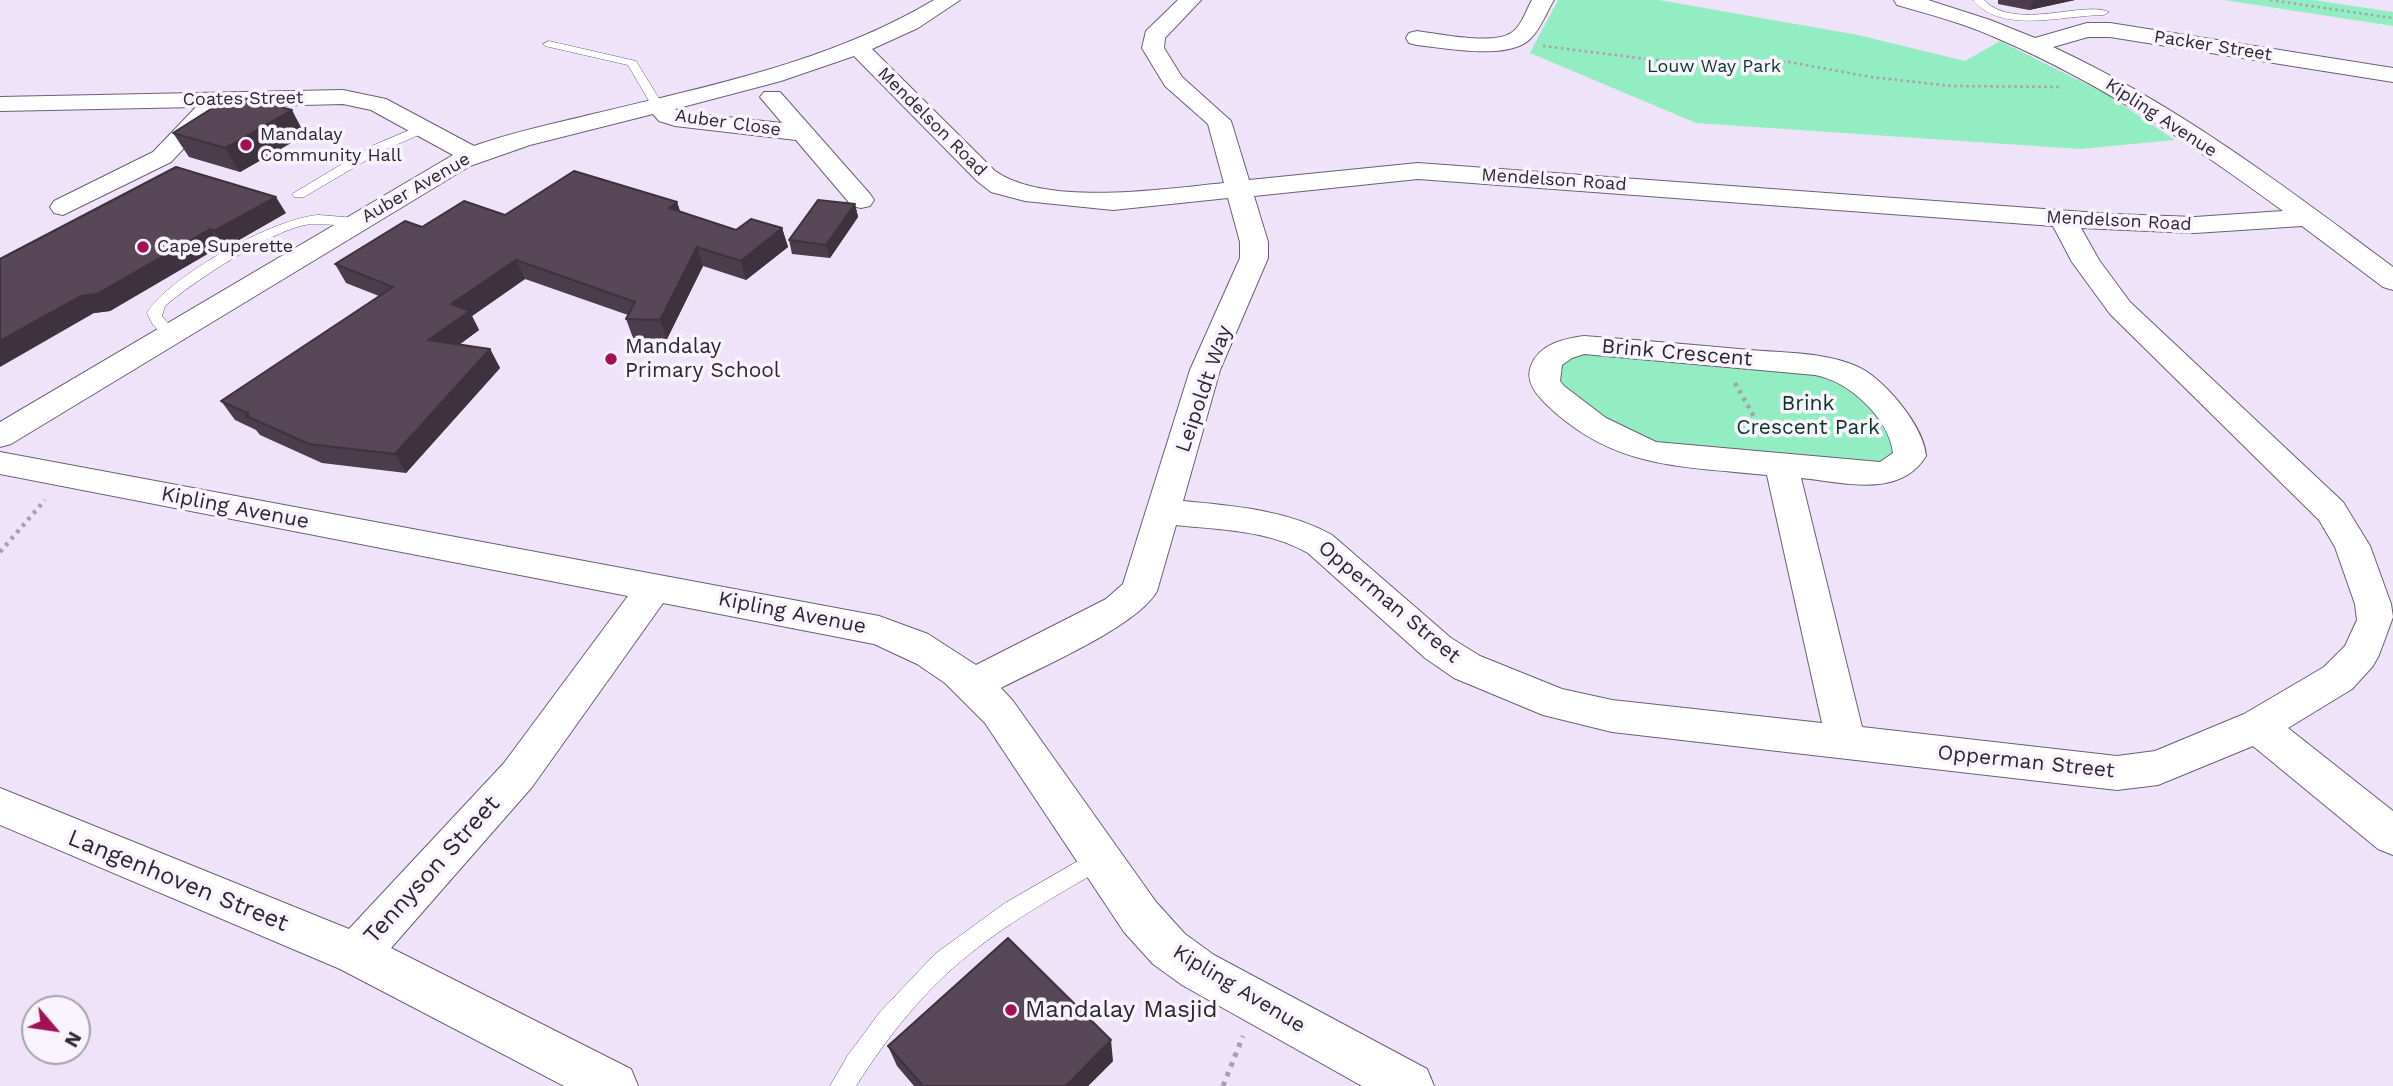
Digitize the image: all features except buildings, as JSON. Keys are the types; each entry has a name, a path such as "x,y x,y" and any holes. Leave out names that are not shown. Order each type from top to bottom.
{"street":[{"name":"Auber Avenue","path":"0,436 356,222 472,156 513,141 757,79 856,46 917,19 949,0"},
{"name":"Leipoldt Way","path":"974,684 1119,610 1134,598 1143,584 1205,370 1255,253 1240,189 1219,121 1173,81 1153,48 1154,36 1190,0"},
{"path":"1417,38 1497,43 1511,41 1522,35 1542,0"},
{"name":"Kipling Avenue","path":"1905,0 1993,19 2033,46 2097,77 2146,105 2310,218 2393,281"},
{"name":"Packer Street","path":"2033,46 2087,30 2105,14 2393,75"},
{"name":"Mendelson Road","path":"856,46 986,176 1000,186 1025,193 1112,202 1418,171 2063,219 2195,225 2310,218"},
{"name":"Coates Street","path":"0,104 343,97 377,104 472,156"},
{"name":"Auber Close","path":"772,97 861,200"},
{"path":"63,207 139,171 162,157 217,100"},
{"name":"Auber Close","path":"657,105 675,119 803,133"},
{"name":"Opperman Street","path":"1164,511 1279,527 1302,533 1320,544 1453,659 1557,704 1612,716 2117,773 2158,768 2258,726 2338,678 2360,654 2372,632 2375,620 2373,604 2353,546 2331,511 2105,292 2063,219"},
{"name":"Brink Crescent","path":"1584,345 1815,365 1844,371 1868,386 1910,447 1910,456 1905,464 1881,474 1781,464 1656,453 1636,448 1617,439 1560,400 1545,382 1543,373 1551,356 1571,347 1584,345"},
{"name":"Kipling Avenue","path":"0,463 879,631 933,653 974,684 999,712 1140,917 1169,949 1191,965 1256,1002 1410,1086"},
{"path":"1781,464 1846,742"},
{"name":"Tennyson Street","path":"614,1086 356,954 517,775 655,587"},
{"path":"2258,726 2393,836"},
{"name":"Langenhoven Street","path":"0,806 356,954"}],"lane":[{"path":"1978,0 1993,19 2040,18 2077,11 2105,14"},
{"path":"549,44 632,63 657,105"},
{"path":"299,194 378,148 424,128"},
{"path":"170,334 155,318 154,312 157,304 175,288 284,226 323,218 356,222"},
{"path":"842,1086 883,1027 909,995 940,965 984,929 1099,859"}],"path":[{"path":"2270,0 2393,18"},
{"path":"1511,41 1655,60 1788,62 1952,86 2060,87 2097,77"},
{"path":"1721,357 1781,464"},
{"path":"2,549 65,477"},
{"path":"1223,1086 1256,1002"}],"green space":[{"name":"Louw Way Park","path":"1558,0 1659,0 1858,35 1965,61 2000,41 2106,94 2175,140 2080,149 1696,123 1530,53"},
{"path":"2224,0 2314,0 2393,12 2393,26"},
{"name":"Brink Crescent Park","path":"1584,353 1822,374 1855,385 1895,437 1897,451 1882,463 1640,441 1561,389 1557,372 1564,360"}],"place":[{"name":"Mandalay Community Hall","path":"246,145"},
{"name":"Cape Superette","path":"143,247"},
{"name":"Mandalay Primary School","path":"611,359"},
{"name":"Mandalay Masjid","path":"1011,1010"}]}
